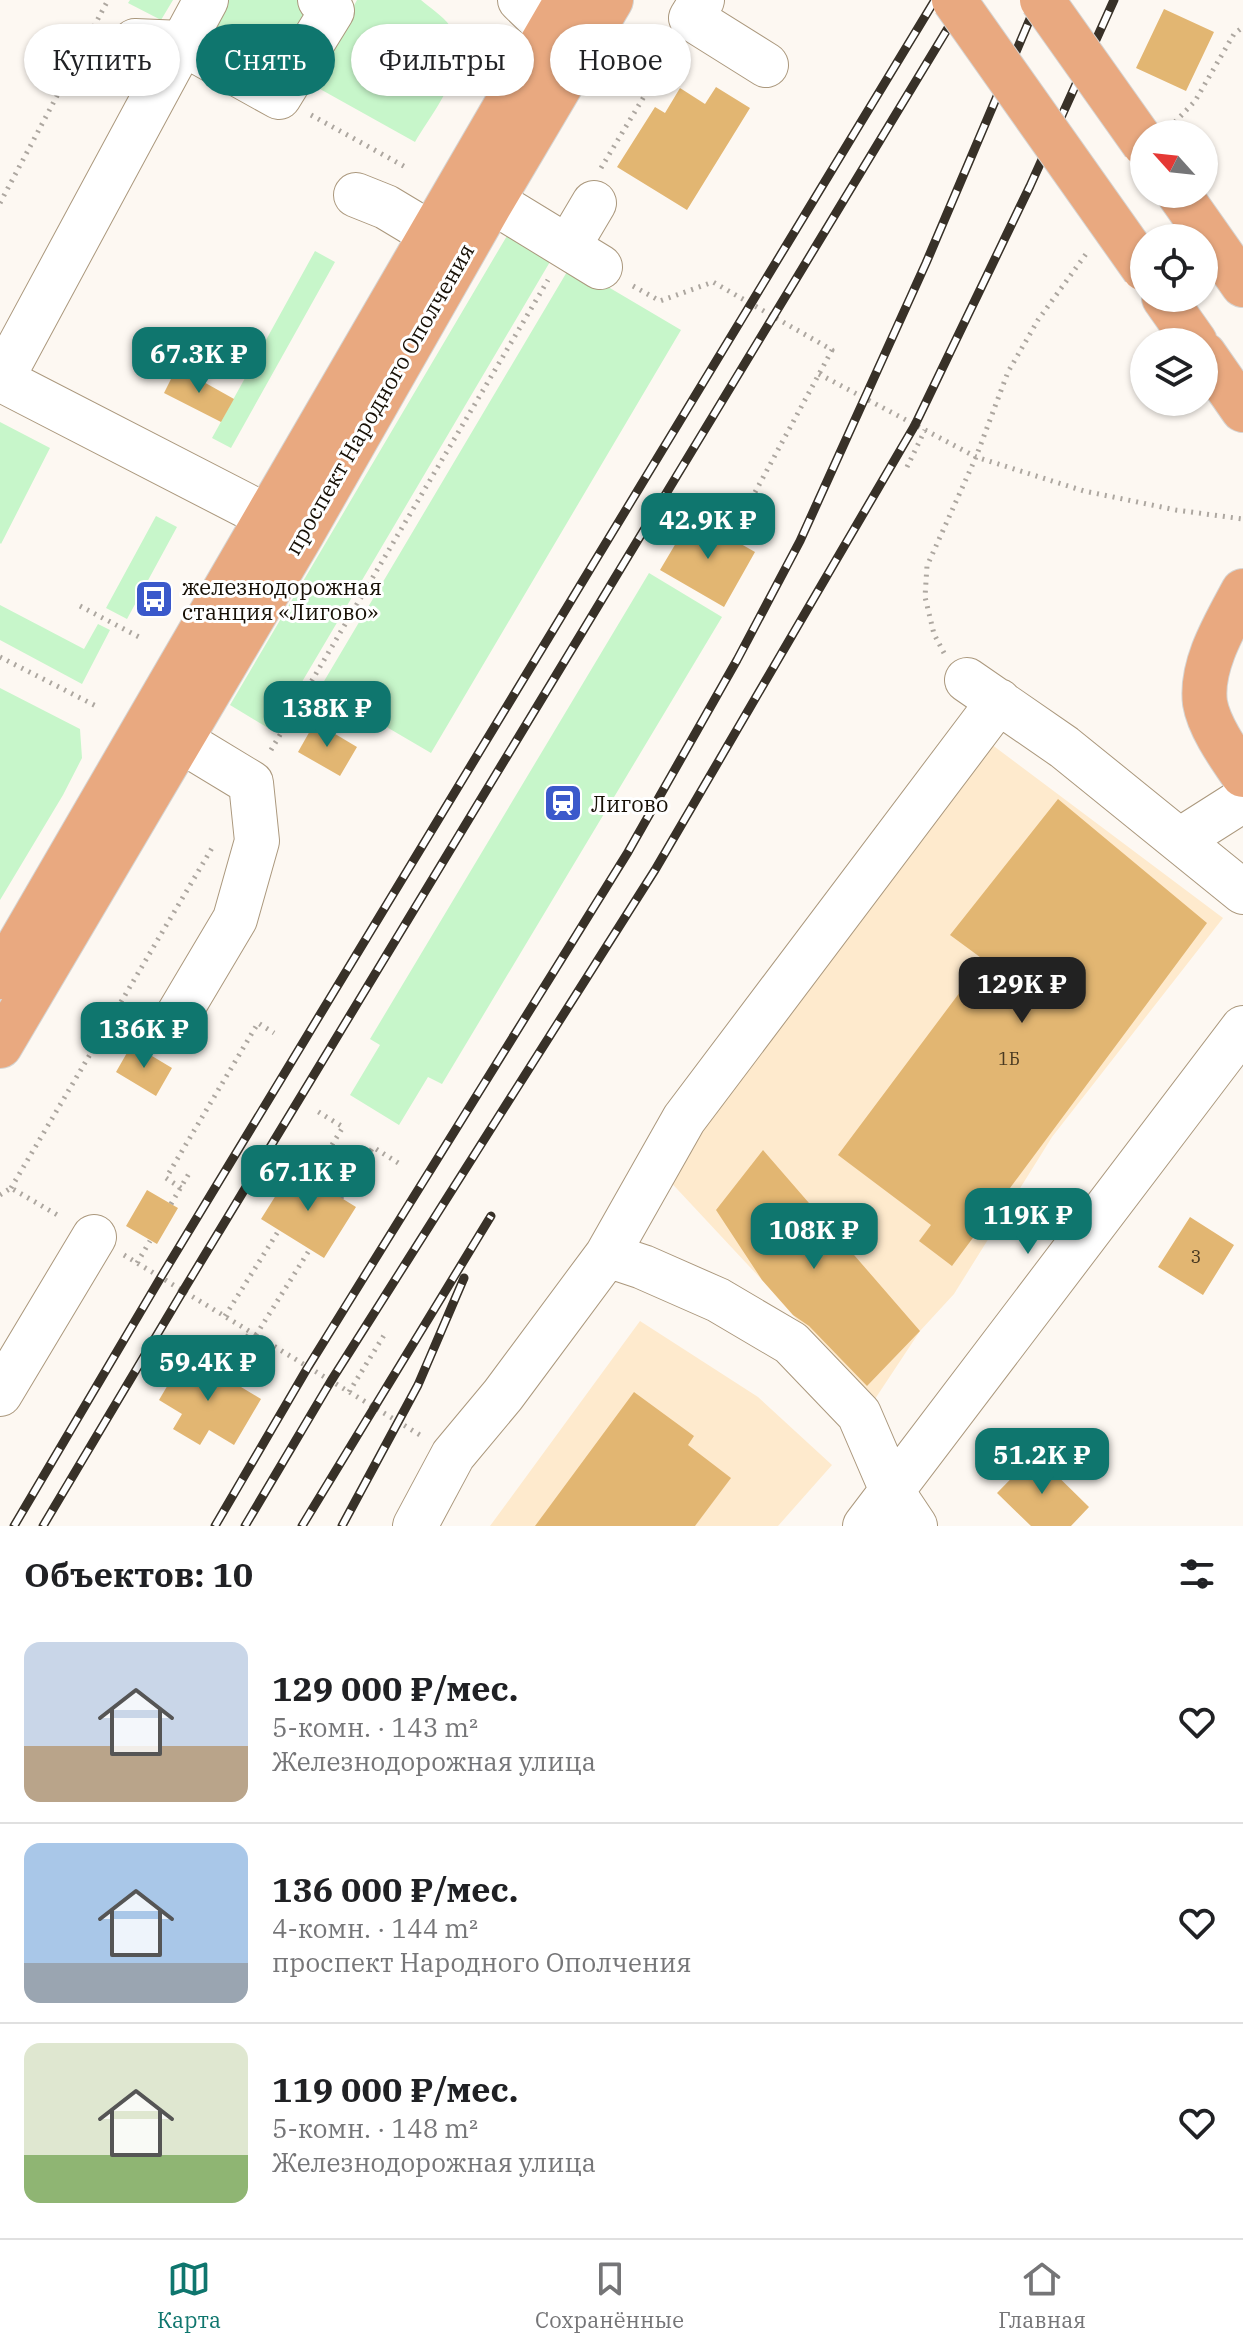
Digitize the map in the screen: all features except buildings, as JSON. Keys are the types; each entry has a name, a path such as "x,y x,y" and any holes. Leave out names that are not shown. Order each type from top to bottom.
{"main road":[{"name":"проспект Народного Ополчения","path":"0,977 554,21 611,0"},
{"path":"954,0 1130,249"},
{"path":"1042,0 1147,120"},
{"name":"проспект Народного Ополчения","path":"0,1046 302,534 492,201 554,21"},
{"path":"1189,208 1243,285"},
{"path":"1218,374 1243,410"},
{"path":"1243,591 1209,662 1205,703 1223,746 1243,775"}],"street":[{"path":"206,0 0,380 266,516"},
{"path":"182,43 279,97 332,11 320,0"},
{"path":"696,9 766,65"},
{"path":"356,195 386,207 431,234"},
{"path":"492,201 584,257 594,203"},
{"path":"415,1526 453,1455 503,1395 607,1255 684,1119 983,690 1064,747 1243,892"},
{"path":"178,1015 235,919 257,841 251,783 180,740"},
{"path":"1180,840 1243,800"},
{"path":"865,1526 904,1509 1243,1028"},
{"path":"0,1394 94,1237"},
{"path":"607,1255 643,1267 718,1300 791,1343 859,1414 904,1509"}],"path":[{"path":"0,203 108,0"},
{"path":"594,203 594,181 696,9"},
{"path":"1174,120 1195,101 1234,34 1243,27"},
{"path":"279,97 409,169"},
{"path":"983,690 946,657 934,634 925,597 927,566 976,457 1008,372 1038,320 1086,253"},
{"path":"251,783 584,257 660,301 713,282 832,350 753,496"},
{"path":"819,374 976,457 1084,491 1176,510 1243,519"},
{"path":"907,467 925,430"},
{"path":"80,606 139,637"},
{"path":"0,657 98,707"},
{"path":"11,1188 219,837"},
{"path":"181,1188 166,1178 258,1023 274,1033"},
{"path":"311,1179 343,1127 317,1111"},
{"path":"341,1198 373,1147 403,1166"},
{"path":"171,1204 191,1170"},
{"path":"225,1316 279,1230"},
{"path":"137,1263 150,1241"},
{"path":"231,1364 310,1249"},
{"path":"146,1268 407,1427"},
{"path":"349,1392 386,1332"}],"shaded area":[{"path":"983,738 1223,918 1052,1137 954,1294 920,1331 873,1402 664,1175"},
{"path":"640,1321 758,1397 832,1465 778,1526 490,1526"}],"green space":[{"path":"130,0 173,0 161,20 128,3"},
{"path":"224,0 314,0 298,24 210,23"},
{"path":"357,0 421,0 447,22 448,24 351,24 351,96 444,96 415,142 333,96 335,96 335,40"},
{"path":"511,229 554,255 273,731 230,705"},
{"path":"315,251 335,262 231,448 212,438"},
{"path":"571,265 681,330 431,753 320,688"},
{"path":"0,422 50,448 1,544 0,543"},
{"path":"156,516 177,527 127,619 106,608"},
{"path":"649,573 722,617 442,1084 428,1077 399,1125 350,1095 380,1045 370,1039"},
{"path":"0,605 84,649 98,624 110,630 82,684 0,640"},
{"path":"0,688 80,729 82,758 0,900"}],"railway":[{"path":"14,1526 161,1277 935,0"},
{"path":"43,1526 965,0"},
{"path":"215,1526 308,1367 628,852 737,660 800,541 926,263 1038,0"},
{"path":"245,1526 331,1381 655,870 915,425 1030,186 1114,0"},
{"path":"302,1526 491,1216"},
{"path":"342,1526 418,1385 464,1278"}],"place":[{"name":"железнодорожная станция «Лигово»","path":"154,599"},
{"name":"Лигово","path":"563,803"}]}
